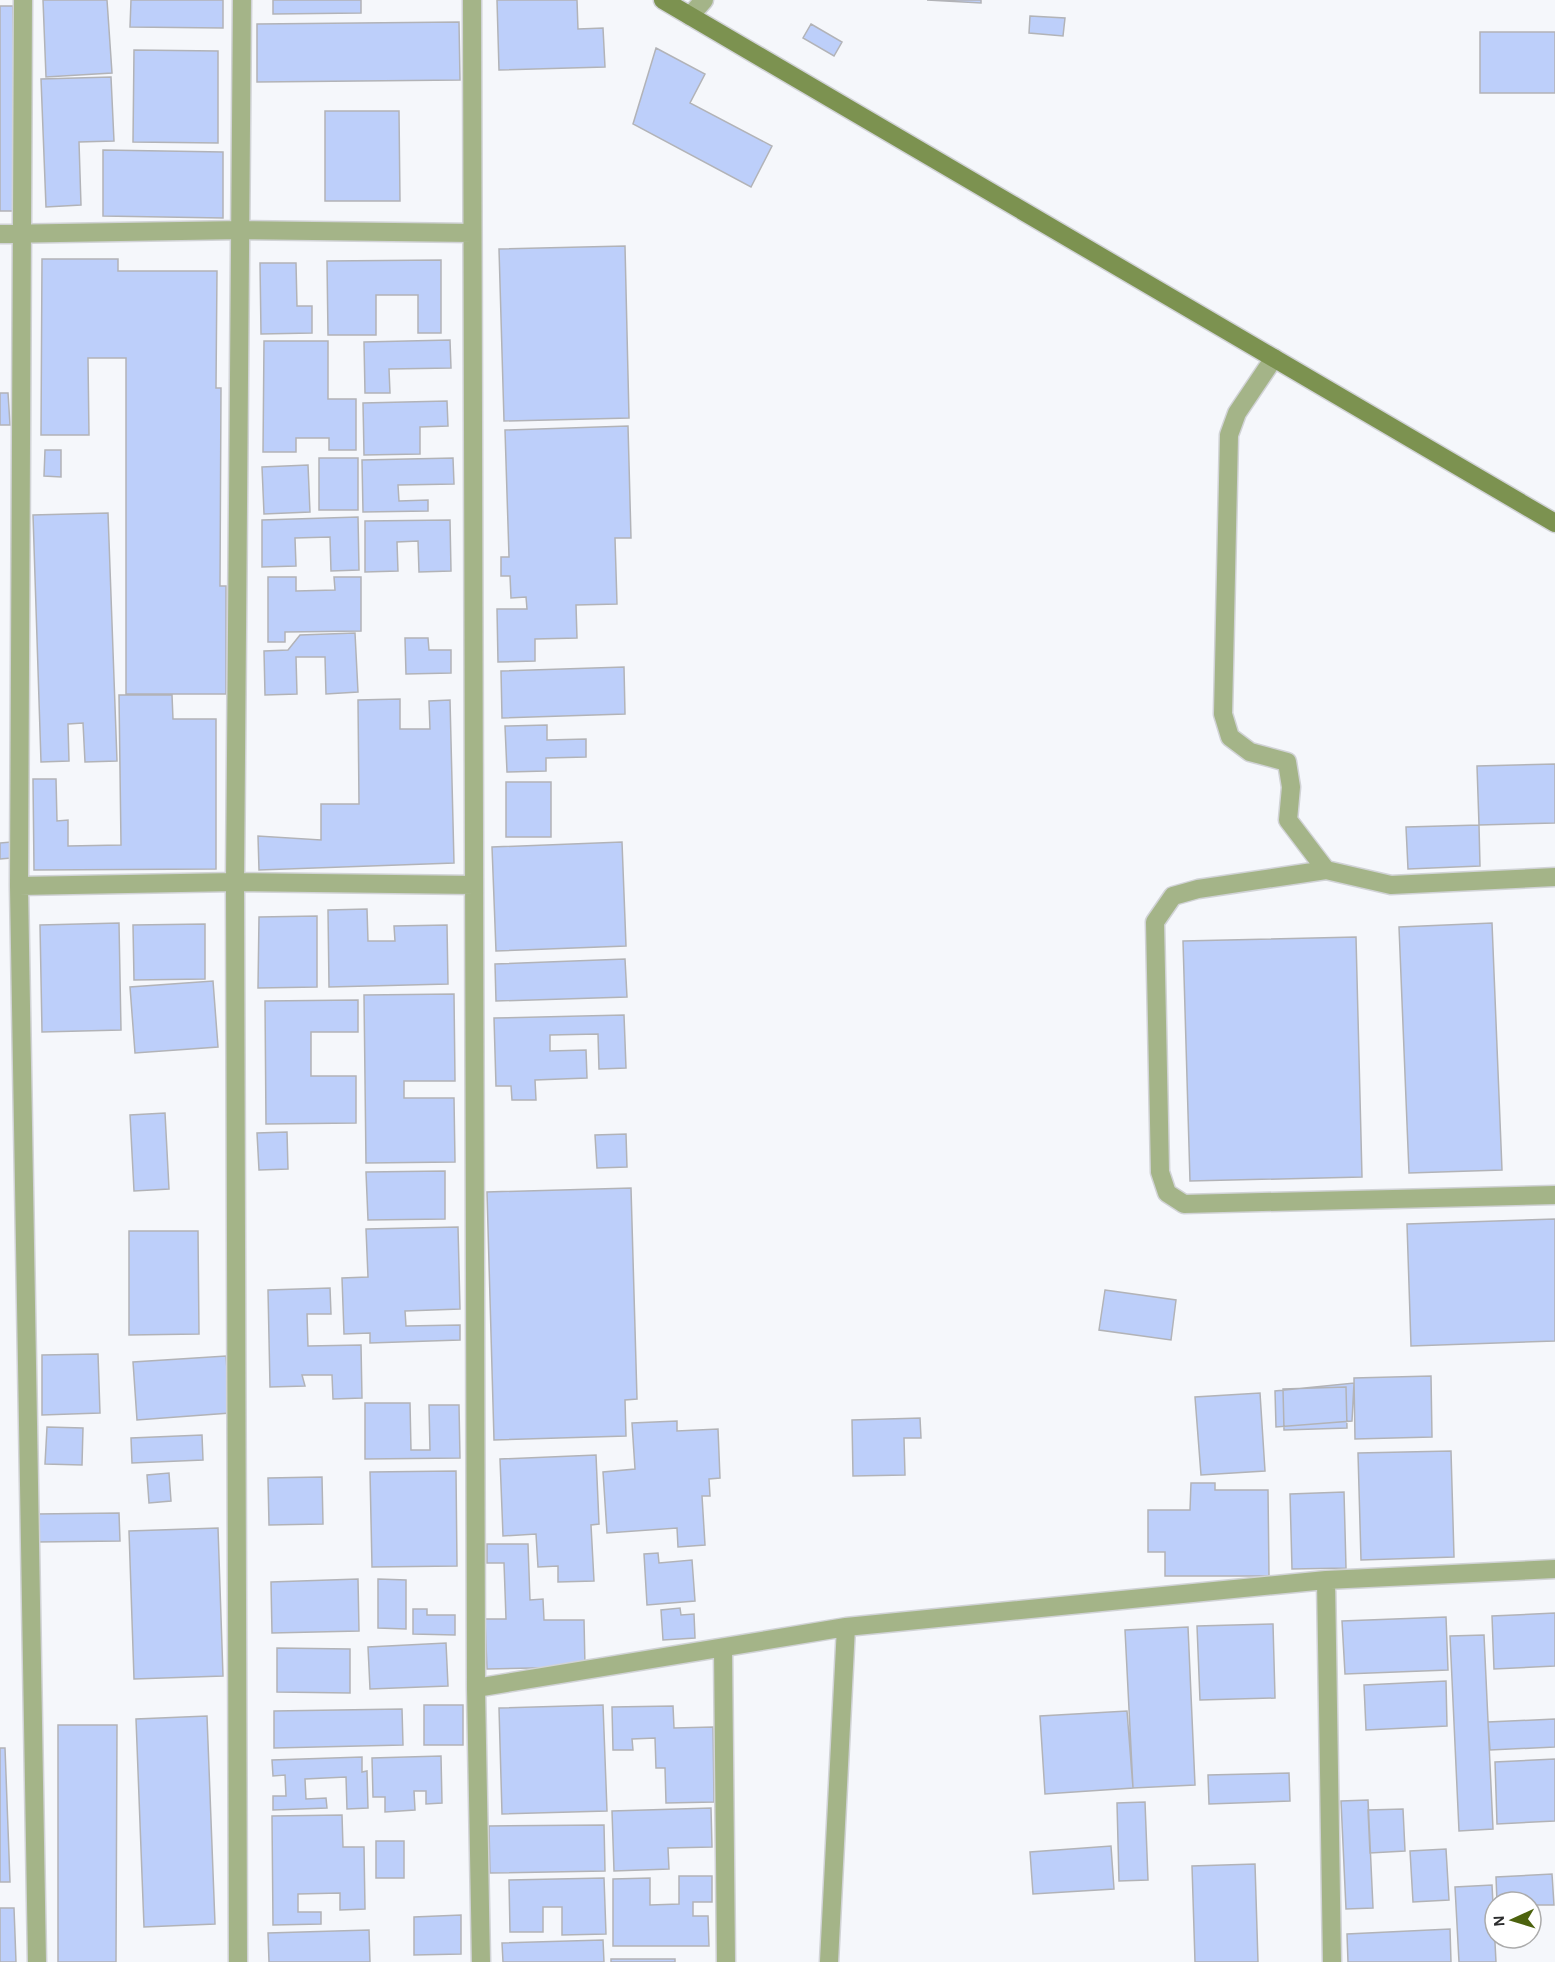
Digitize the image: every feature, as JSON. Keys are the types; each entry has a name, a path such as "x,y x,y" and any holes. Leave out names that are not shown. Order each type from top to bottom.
{"street":[{"path":"23,0 19,886 36,1962"},
{"path":"238,1962 235,882 242,0"},
{"path":"472,0 476,1688 481,1962"},
{"path":"663,0 1555,523"},
{"path":"690,16 704,0"},
{"path":"0,234 241,230 472,233"},
{"path":"1274,358 1237,412 1229,435 1223,714 1230,737 1250,752 1287,762 1291,787 1288,820 1326,870"},
{"path":"1555,877 1390,885 1326,870 1198,889 1173,896 1155,922 1160,1172 1167,1192 1184,1204 1555,1195"},
{"path":"19,886 235,882 474,885"},
{"path":"476,1688 846,1627 1326,1580 1555,1569"},
{"path":"1326,1580 1332,1962"},
{"path":"830,1962 846,1627"},
{"path":"723,1648 726,1962"}],"building":[{"path":"43,0 107,0 112,73 46,77"},
{"path":"131,0 223,0 223,28 130,27"},
{"path":"273,0 361,0 361,13 273,14"},
{"path":"497,0 577,0 578,29 603,28 605,67 499,70"},
{"path":"927,0 981,0 981,3"},
{"path":"0,6 13,6 16,211 0,211"},
{"path":"1030,16 1065,18 1063,36 1029,33"},
{"path":"459,22 460,80 257,82 257,24"},
{"path":"811,24 842,42 834,56 803,38"},
{"path":"1480,32 1555,32 1555,93 1480,93"},
{"path":"656,48 705,74 690,103 772,146 751,187 633,124"},
{"path":"134,50 218,51 218,143 133,142"},
{"path":"111,77 114,141 79,142 81,205 46,207 41,79"},
{"path":"325,111 399,111 400,201 325,201"},
{"path":"103,150 223,152 223,218 103,216"},
{"path":"625,246 629,418 504,421 499,249"},
{"path":"42,259 118,259 118,271 217,271 216,388 221,388 220,586 226,586 226,694 126,694 126,358 88,358 89,435 41,435"},
{"path":"441,260 441,333 418,333 418,295 376,295 376,335 328,335 327,261"},
{"path":"260,263 296,263 297,306 312,306 312,333 261,334"},
{"path":"450,340 451,368 389,369 390,393 365,393 364,342"},
{"path":"264,341 328,341 328,399 356,399 356,450 329,450 329,438 296,438 296,452 263,452"},
{"path":"0,393 8,393 10,425 0,425"},
{"path":"447,401 448,426 420,427 420,454 364,455 363,403"},
{"path":"628,426 631,538 615,538 617,604 576,605 577,638 535,639 535,661 498,662 497,609 527,609 526,597 511,598 510,576 501,576 501,557 509,557 505,430"},
{"path":"45,450 61,450 61,477 44,476"},
{"path":"319,458 358,458 358,510 319,510"},
{"path":"453,458 454,484 398,485 399,501 428,500 428,511 363,512 362,460"},
{"path":"308,465 310,512 264,514 262,467"},
{"path":"108,513 117,761 85,762 83,723 68,724 69,761 41,762 33,515"},
{"path":"358,517 359,570 331,571 330,537 295,538 296,566 262,567 262,520"},
{"path":"450,520 451,571 419,572 418,541 397,542 398,571 365,572 365,521"},
{"path":"268,577 296,577 296,591 335,590 334,577 361,577 361,631 285,632 285,642 268,642"},
{"path":"355,633 358,692 326,694 325,657 296,657 297,694 265,695 264,651 288,650 300,635"},
{"path":"405,638 428,638 429,650 451,650 451,673 406,674"},
{"path":"624,667 625,714 502,718 501,671"},
{"path":"119,695 172,695 173,719 216,719 216,869 34,870 33,779 56,779 57,821 68,820 68,846 121,845"},
{"path":"400,699 400,729 430,729 429,701 450,700 454,863 259,870 258,836 321,840 321,804 359,804 358,700"},
{"path":"547,725 547,740 586,739 586,757 546,758 546,771 507,772 505,726"},
{"path":"1555,764 1555,823 1479,825 1477,766"},
{"path":"506,782 551,782 551,837 506,837"},
{"path":"1479,825 1480,866 1408,869 1406,827"},
{"path":"11,842 11,858 0,859 0,843"},
{"path":"622,842 626,946 496,951 492,847"},
{"path":"367,909 368,941 395,941 394,926 447,925 448,984 329,987 328,910"},
{"path":"317,916 317,987 258,988 259,917"},
{"path":"119,923 121,1030 42,1032 40,925"},
{"path":"1492,923 1502,1170 1409,1173 1399,927"},
{"path":"205,924 205,979 134,980 133,925"},
{"path":"1356,937 1362,1177 1190,1181 1183,941"},
{"path":"625,959 627,997 496,1001 495,964"},
{"path":"213,981 218,1047 135,1053 130,987"},
{"path":"454,994 455,1081 404,1081 404,1098 454,1098 455,1162 366,1163 364,995"},
{"path":"358,1000 358,1032 311,1032 311,1076 356,1076 356,1123 266,1124 265,1001"},
{"path":"624,1015 626,1068 599,1069 598,1034 550,1035 550,1051 586,1050 587,1078 535,1080 536,1100 512,1100 511,1086 496,1086 494,1018"},
{"path":"165,1113 169,1189 134,1191 130,1115"},
{"path":"287,1132 288,1169 259,1170 257,1133"},
{"path":"626,1134 627,1167 597,1168 595,1135"},
{"path":"445,1171 445,1219 368,1220 366,1172"},
{"path":"631,1188 637,1399 625,1400 626,1436 494,1440 487,1192"},
{"path":"1555,1219 1555,1341 1411,1346 1407,1224"},
{"path":"458,1227 460,1309 405,1311 406,1326 460,1325 460,1340 370,1343 370,1333 344,1334 342,1278 368,1277 366,1229"},
{"path":"129,1231 198,1231 199,1334 129,1335"},
{"path":"330,1288 331,1314 307,1314 308,1346 361,1345 362,1398 333,1399 332,1375 302,1375 305,1386 270,1387 268,1290"},
{"path":"1105,1290 1176,1300 1171,1340 1099,1330"},
{"path":"98,1354 100,1413 42,1415 42,1355"},
{"path":"226,1356 230,1413 137,1420 133,1362"},
{"path":"1431,1376 1432,1437 1355,1439 1354,1378"},
{"path":"1354,1383 1352,1421 1276,1427 1275,1391"},
{"path":"1346,1387 1347,1428 1284,1430 1283,1389"},
{"path":"1260,1393 1265,1471 1201,1475 1195,1397"},
{"path":"365,1403 410,1403 411,1450 430,1450 429,1405 459,1405 460,1458 365,1459"},
{"path":"920,1418 921,1438 904,1438 905,1475 853,1476 852,1420"},
{"path":"677,1421 677,1431 718,1429 720,1478 709,1479 710,1496 702,1496 705,1545 678,1547 677,1528 607,1533 603,1472 635,1469 632,1423"},
{"path":"47,1427 83,1428 82,1465 45,1464"},
{"path":"202,1435 203,1460 132,1463 131,1438"},
{"path":"1451,1451 1454,1557 1361,1560 1358,1453"},
{"path":"596,1455 599,1524 591,1525 594,1581 558,1582 558,1566 538,1567 536,1534 503,1536 500,1459"},
{"path":"456,1471 457,1566 372,1567 370,1472"},
{"path":"169,1473 171,1501 149,1503 147,1475"},
{"path":"322,1477 323,1524 269,1525 268,1478"},
{"path":"1191,1483 1215,1483 1215,1490 1268,1490 1269,1576 1165,1576 1165,1552 1148,1552 1148,1510 1190,1510"},
{"path":"1344,1492 1346,1568 1292,1569 1290,1494"},
{"path":"119,1513 120,1541 37,1542 36,1514"},
{"path":"218,1528 223,1676 134,1679 129,1531"},
{"path":"487,1544 528,1544 530,1600 543,1599 544,1620 584,1620 585,1667 487,1669 485,1619 506,1619 504,1563 487,1563"},
{"path":"658,1553 659,1563 692,1560 695,1601 647,1605 644,1554"},
{"path":"358,1579 359,1631 272,1633 271,1582"},
{"path":"378,1579 406,1580 406,1629 378,1628"},
{"path":"680,1608 681,1615 694,1614 695,1638 663,1640 661,1610"},
{"path":"413,1609 427,1609 427,1615 455,1615 455,1635 413,1634"},
{"path":"1555,1613 1555,1666 1494,1669 1492,1616"},
{"path":"1446,1617 1448,1670 1345,1674 1342,1621"},
{"path":"1273,1624 1275,1698 1200,1700 1197,1626"},
{"path":"1188,1627 1195,1785 1133,1788 1125,1630"},
{"path":"1484,1635 1493,1829 1459,1831 1450,1636"},
{"path":"446,1643 448,1686 370,1689 368,1647"},
{"path":"277,1648 350,1649 350,1693 277,1692"},
{"path":"1446,1681 1447,1726 1366,1730 1364,1685"},
{"path":"424,1705 463,1705 463,1745 424,1745"},
{"path":"603,1705 607,1811 502,1814 499,1708"},
{"path":"673,1706 674,1728 713,1727 714,1802 666,1803 665,1768 656,1768 655,1738 632,1739 633,1750 613,1750 612,1707"},
{"path":"402,1709 403,1745 274,1748 274,1711"},
{"path":"1127,1711 1133,1788 1045,1794 1040,1716"},
{"path":"207,1716 215,1924 144,1927 136,1719"},
{"path":"1555,1719 1555,1747 1490,1750 1488,1722"},
{"path":"58,1725 117,1725 116,1962 58,1962"},
{"path":"0,1748 5,1748 10,1882 0,1882"},
{"path":"441,1756 442,1803 426,1804 426,1791 414,1791 415,1810 385,1812 385,1797 373,1797 372,1758"},
{"path":"362,1757 362,1772 367,1771 368,1808 347,1809 346,1777 305,1779 306,1799 326,1798 327,1808 273,1810 273,1796 286,1796 285,1775 273,1776 272,1760"},
{"path":"1555,1759 1555,1821 1497,1824 1495,1762"},
{"path":"1289,1773 1290,1801 1209,1804 1208,1775"},
{"path":"1368,1800 1373,1908 1346,1909 1341,1801"},
{"path":"1145,1802 1148,1880 1119,1881 1117,1803"},
{"path":"711,1808 712,1847 668,1848 669,1869 614,1871 612,1811"},
{"path":"1403,1809 1405,1851 1370,1853 1368,1810"},
{"path":"342,1815 343,1847 364,1847 365,1909 340,1910 340,1893 298,1894 298,1912 321,1912 321,1924 273,1925 272,1816"},
{"path":"604,1825 605,1871 490,1873 489,1826"},
{"path":"376,1841 404,1841 404,1878 376,1878"},
{"path":"1111,1846 1114,1889 1033,1894 1030,1852"},
{"path":"1446,1849 1449,1900 1413,1902 1410,1851"},
{"path":"1255,1864 1258,1962 1195,1962 1192,1866"},
{"path":"1552,1874 1554,1905 1543,1905 1543,1890 1497,1890 1496,1877"},
{"path":"679,1876 712,1876 712,1902 693,1902 693,1916 708,1916 709,1946 613,1946 613,1879 650,1878 650,1905 679,1904"},
{"path":"604,1878 606,1934 562,1935 562,1907 543,1907 543,1932 510,1932 509,1880"},
{"path":"1492,1885 1492,1890 1483,1890 1483,1950 1495,1950 1496,1962 1459,1962 1455,1887"},
{"path":"0,1908 14,1908 16,1962 0,1962"},
{"path":"461,1915 461,1954 414,1955 414,1917"},
{"path":"1450,1929 1451,1962 1348,1962 1347,1934"},
{"path":"369,1930 370,1962 269,1962 268,1933"},
{"path":"603,1940 604,1962 503,1962 502,1943"},
{"path":"611,1959 675,1959 675,1962 611,1962"}]}
